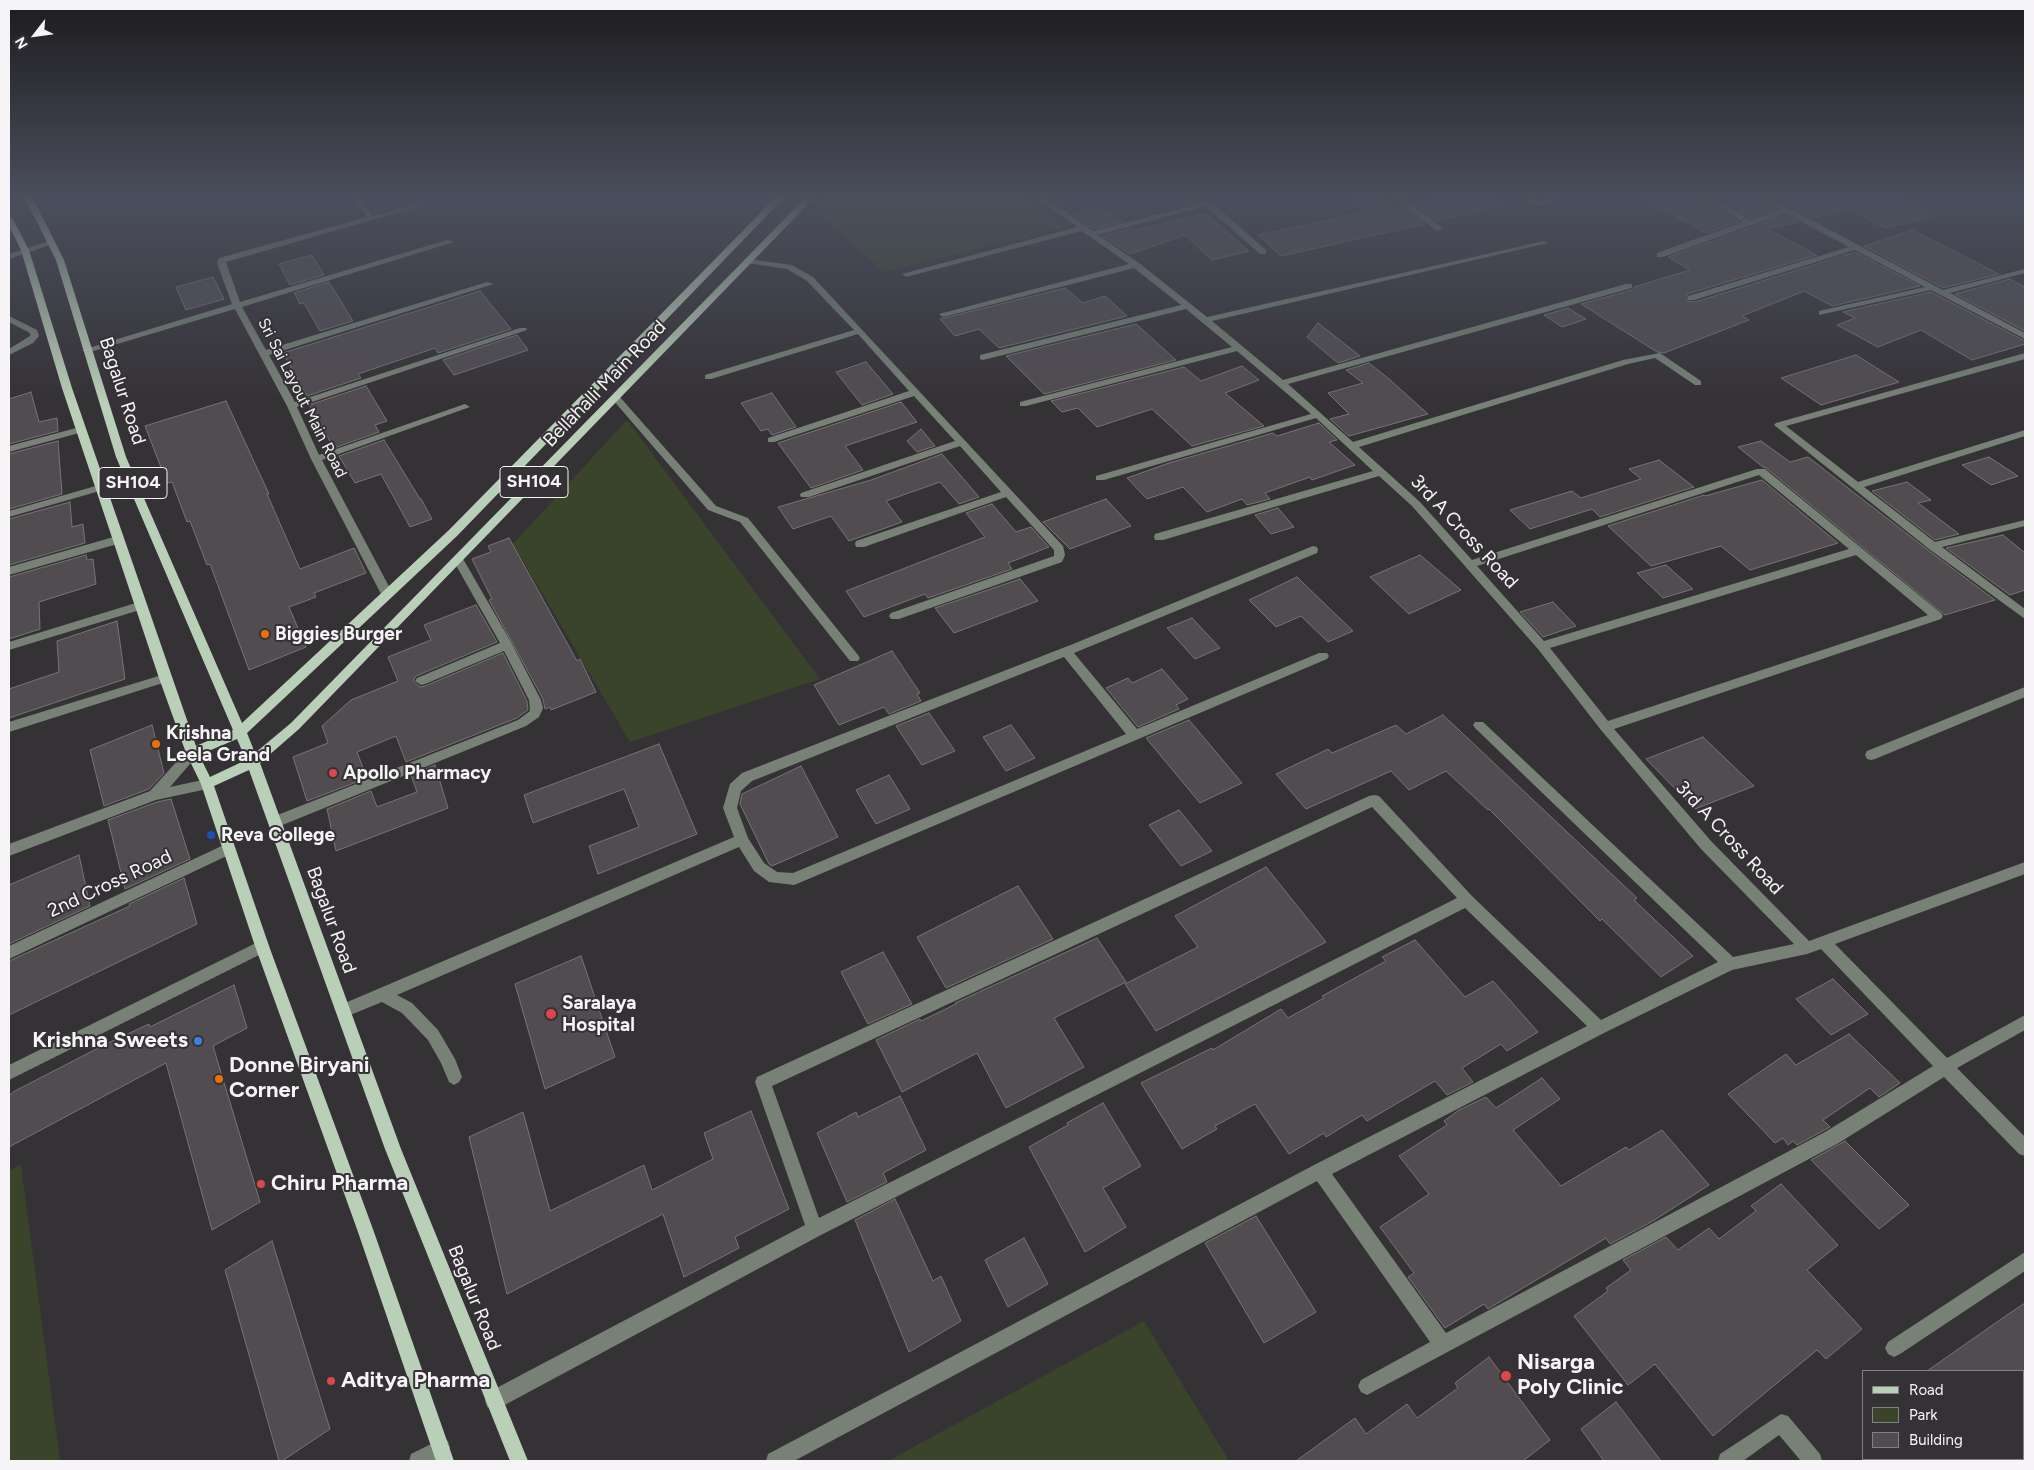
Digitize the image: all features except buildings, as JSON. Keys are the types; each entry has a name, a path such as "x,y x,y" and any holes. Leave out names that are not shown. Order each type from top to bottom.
{"main road":[{"name":"SH104","path":"30,267 80,430 139,606 192,753 207,784 253,762"},
{"name":"Bagalur Road","path":"62,267 122,457 253,762 392,1148 519,1461"},
{"name":"Bellahalli Main Road","path":"240,732 453,533 713,267"},
{"name":"Bellahalli Main Road","path":"253,762 295,726 745,267"},
{"name":"SH104","path":"192,753 240,732"},
{"path":"207,784 262,946 366,1232 443,1455"}],"street":[{"name":"Sri Sai Layout Main Road","path":"222,267 238,305 292,406 316,459 387,594"},
{"path":"87,350 367,267"},
{"path":"786,267 801,272 860,331 1059,549 1060,555 1058,558 895,616"},
{"path":"906,274 934,267"},
{"path":"942,314 1130,267"},
{"name":"3rd A Cross Road","path":"1138,267 1281,383 1416,504 1542,646 1605,728 1706,845 1807,948"},
{"path":"1205,320 1440,267"},
{"path":"1691,298 1793,267"},
{"path":"1894,267 2025,336"},
{"path":"1944,292 2025,271"},
{"path":"264,352 490,284"},
{"path":"1281,383 1629,286"},
{"path":"1822,313 1934,287"},
{"path":"983,357 1188,306"},
{"path":"9,319 34,332 35,336 30,341 9,352"},
{"path":"292,406 523,330"},
{"path":"708,377 860,331"},
{"path":"1023,404 1238,348"},
{"path":"1351,446 1626,362 1657,356 1698,383"},
{"path":"2025,356 1779,425 1932,546 2025,615"},
{"path":"771,440 915,392"},
{"path":"616,398 712,508 744,520 854,658"},
{"path":"316,459 464,407"},
{"path":"1100,478 1317,415"},
{"path":"9,449 80,430"},
{"path":"1856,486 2025,433"},
{"path":"805,495 962,442"},
{"path":"1471,564 1762,471 1936,616 1605,728"},
{"path":"1159,537 1381,472"},
{"path":"9,514 100,488"},
{"path":"860,544 1007,493"},
{"path":"1932,546 2025,524"},
{"path":"9,571 117,540"},
{"path":"1313,550 1067,652 747,777 735,788 730,808 742,840 758,867 774,878 794,879 1323,656"},
{"path":"1542,646 1859,550"},
{"path":"275,822 530,719 535,714 537,708 535,700 507,645 458,560"},
{"path":"9,646 139,606"},
{"path":"421,681 507,645"},
{"path":"1067,652 1134,735"},
{"path":"9,728 164,678"},
{"path":"1871,755 2025,692"},
{"path":"1479,725 1730,964"},
{"path":"155,795 192,753"},
{"path":"9,850 155,795 207,784"},
{"path":"815,1229 763,1082 1374,800 1467,900 1599,1028"},
{"path":"343,1011 742,840"},
{"name":"2nd Cross Road","path":"9,953 228,849"},
{"path":"775,1461 1320,1171 1599,1028 1730,964 1807,948 2025,868"},
{"path":"494,1400 815,1229 1467,900"},
{"path":"1823,942 2025,1148"},
{"path":"9,1073 262,946"},
{"path":"382,994 407,1008 427,1028 447,1059 454,1077"},
{"path":"1367,1386 1597,1261 1831,1138 1945,1067 2025,1022"},
{"path":"1320,1171 1443,1346"},
{"path":"1894,1348 2025,1261"},
{"path":"1727,1461 1781,1423 1813,1461"},
{"path":"418,1461 443,1455"}],"green space":[{"path":"877,267 905,267 883,272"},
{"path":"627,420 820,679 630,742 513,544"},
{"path":"21,1165 60,1461 9,1461 9,1171"},
{"path":"1144,1321 1229,1461 888,1461"}],"place":[{"name":"Biggies Burger","path":"265,634"},
{"name":"Krishna Leela Grand","path":"156,744"},
{"name":"Apollo Pharmacy","path":"333,773"},
{"name":"Reva College","path":"211,835"},
{"name":"Saralaya Hospital","path":"551,1014"},
{"name":"Krishna Sweets","path":"198,1041"},
{"name":"Donne Biryani Corner","path":"219,1079"},
{"name":"Chiru Pharma","path":"261,1184"},
{"name":"Nisarga Poly Clinic","path":"1506,1376"},
{"name":"Aditya Pharma","path":"331,1381"}]}
